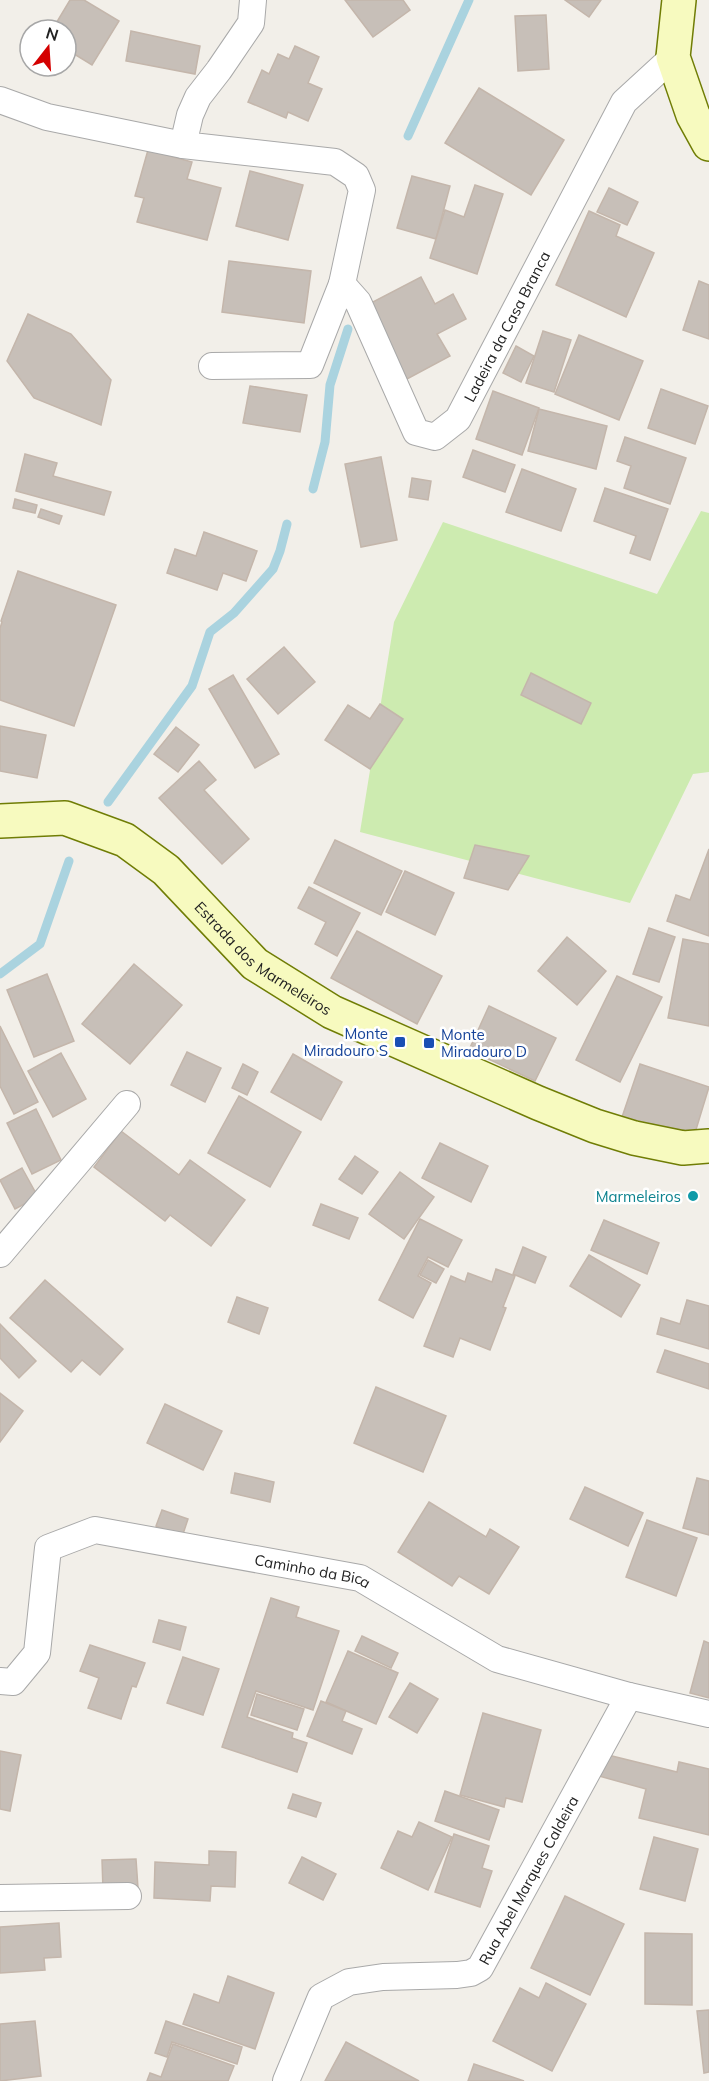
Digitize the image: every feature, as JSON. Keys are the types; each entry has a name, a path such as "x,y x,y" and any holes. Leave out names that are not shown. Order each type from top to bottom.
{"main road":[{"path":"679,0 674,57 693,115 709,144"},
{"name":"Estrada dos Marmeleiros","path":"0,821 65,818 125,840 166,870 255,964 332,1012 528,1099 595,1126 634,1138 682,1148 709,1146"}],"street":[{"path":"183,145 190,115 198,97 251,23 253,0"},
{"name":"Ladeira da Casa Branca","path":"342,284 358,302 416,432 435,437 458,419 624,102 674,57"},
{"path":"0,100 47,117 183,145 335,162 356,176 362,190 342,284 310,365 212,366"},
{"path":"0,1254 127,1104"},
{"name":"Caminho da Bica","path":"0,1681 13,1682 38,1653 48,1548 95,1530 360,1578 496,1659 629,1696 709,1714"},
{"name":"Rua Abel Marques Caldeira","path":"286,2081 321,1997 349,1982 383,1977 457,1975 480,1968 629,1696"},
{"path":"0,1898 128,1896"}],"green space":[{"path":"701,511 709,513 709,772 693,774 630,903 360,832 394,622 443,522 657,594"}],"building":[{"path":"70,0 84,0 119,21 92,65 78,56 78,18 59,18"},
{"path":"345,0 403,0 410,10 373,37"},
{"path":"565,0 601,0 589,17"},
{"path":"546,15 549,69 518,71 515,16"},
{"path":"131,31 200,46 195,74 126,61"},
{"path":"295,46 319,57 308,83 322,89 308,121 288,112 286,118 248,102 262,70 269,74 278,54 289,59"},
{"path":"479,88 564,140 531,195 445,143"},
{"path":"148,150 192,162 187,179 221,188 207,240 137,222 144,198 135,196"},
{"path":"250,171 303,185 288,240 236,226"},
{"path":"412,176 450,186 436,239 397,228"},
{"path":"475,185 503,194 477,274 430,258 445,210 464,217"},
{"path":"609,188 638,202 627,225 597,212"},
{"path":"589,211 620,225 616,236 654,253 626,317 556,285"},
{"path":"229,261 311,271 304,323 222,312"},
{"path":"421,277 435,304 453,294 466,319 437,334 450,356 407,379 367,305"},
{"path":"699,281 709,285 709,339 683,330"},
{"path":"28,314 71,334 111,380 101,425 34,398 7,361"},
{"path":"543,331 571,340 554,392 526,383"},
{"path":"579,335 643,361 619,420 555,394"},
{"path":"516,346 534,356 521,382 503,373"},
{"path":"250,386 307,395 300,432 243,423"},
{"path":"661,389 708,406 695,444 648,428"},
{"path":"493,391 539,408 522,455 476,439"},
{"path":"539,409 607,426 596,469 528,451"},
{"path":"625,437 686,458 670,504 624,488 631,466 617,461"},
{"path":"473,450 515,465 505,492 463,477"},
{"path":"25,454 57,463 53,476 111,492 104,515 16,491"},
{"path":"381,457 397,540 361,547 345,464"},
{"path":"522,469 576,489 561,531 506,512"},
{"path":"412,478 431,481 428,500 409,497"},
{"path":"605,488 668,509 650,560 630,553 636,536 594,521"},
{"path":"15,499 37,505 35,513 13,508"},
{"path":"41,509 62,516 59,524 38,517"},
{"path":"204,532 257,551 246,581 223,573 217,590 167,573 175,549 196,556"},
{"path":"18,571 116,605 74,726 0,700 0,628"},
{"path":"284,647 315,682 278,714 247,679"},
{"path":"531,673 591,703 581,724 521,695"},
{"path":"233,675 279,754 255,768 209,689"},
{"path":"380,704 403,719 370,769 325,740 348,705 370,719"},
{"path":"0,726 46,735 37,778 0,771"},
{"path":"176,727 199,745 178,772 154,754"},
{"path":"199,761 216,780 204,790 249,839 222,864 159,798"},
{"path":"335,840 402,871 381,915 314,883"},
{"path":"475,845 529,856 508,890 464,878"},
{"path":"709,849 709,936 667,921 676,895 690,900"},
{"path":"405,871 454,893 435,935 386,912"},
{"path":"309,887 360,913 337,956 315,944 326,922 298,908"},
{"path":"649,928 675,937 659,982 633,974"},
{"path":"357,931 442,976 417,1024 331,978"},
{"path":"567,937 606,971 577,1005 538,971"},
{"path":"683,939 709,944 709,1026 668,1018"},
{"path":"134,964 182,1005 130,1064 82,1024"},
{"path":"47,974 74,1041 34,1057 7,990"},
{"path":"617,976 662,997 620,1082 576,1060"},
{"path":"489,1006 556,1038 535,1081 469,1050"},
{"path":"0,1026 38,1102 14,1114 0,1086"},
{"path":"187,1052 221,1068 205,1102 171,1085"},
{"path":"61,1053 86,1099 53,1117 28,1071"},
{"path":"293,1054 342,1082 321,1120 271,1092"},
{"path":"243,1064 258,1072 247,1095 232,1088"},
{"path":"640,1064 709,1087 691,1146 620,1123"},
{"path":"239,1096 301,1132 270,1187 208,1153"},
{"path":"36,1109 61,1160 32,1174 7,1123"},
{"path":"121,1131 179,1175 190,1160 245,1200 211,1246 170,1215 165,1221 94,1167"},
{"path":"440,1143 488,1166 471,1202 422,1178"},
{"path":"355,1156 378,1172 362,1194 339,1179"},
{"path":"22,1168 38,1197 15,1209 0,1180"},
{"path":"400,1172 434,1197 404,1239 369,1214"},
{"path":"321,1204 358,1218 349,1239 313,1225"},
{"path":"420,1219 462,1240 448,1267 428,1257 418,1276 431,1283 413,1318 379,1300"},
{"path":"604,1220 659,1243 647,1274 591,1250"},
{"path":"523,1247 546,1257 535,1283 513,1274"},
{"path":"589,1255 640,1285 621,1317 570,1286"},
{"path":"428,1260 444,1269 436,1283 420,1275"},
{"path":"496,1269 515,1276 490,1350 460,1338 453,1357 424,1346 451,1276 465,1282 468,1273 492,1282"},
{"path":"45,1280 123,1349 100,1375 82,1360 71,1372 10,1318"},
{"path":"237,1297 268,1308 259,1334 228,1322"},
{"path":"687,1300 709,1306 709,1349 657,1334 661,1318 680,1324"},
{"path":"0,1324 36,1361 19,1378 0,1358"},
{"path":"665,1350 709,1364 709,1389 657,1372"},
{"path":"376,1387 446,1416 423,1472 354,1443"},
{"path":"0,1393 23,1411 0,1442"},
{"path":"165,1404 222,1431 203,1470 147,1443"},
{"path":"235,1473 274,1482 270,1502 231,1493"},
{"path":"697,1478 709,1481 709,1535 683,1528"},
{"path":"585,1487 643,1513 628,1546 570,1519"},
{"path":"429,1502 486,1537 490,1529 519,1547 489,1594 459,1576 452,1586 398,1552"},
{"path":"162,1510 188,1519 182,1537 156,1526"},
{"path":"647,1520 697,1538 676,1596 626,1577"},
{"path":"271,1598 299,1607 296,1617 339,1631 313,1710 256,1691 247,1717 293,1733 292,1738 307,1743 297,1772 222,1747"},
{"path":"159,1620 186,1627 180,1650 153,1642"},
{"path":"362,1636 398,1653 391,1668 355,1651"},
{"path":"704,1641 709,1643 709,1698 690,1693"},
{"path":"90,1645 145,1663 136,1687 132,1686 121,1719 88,1708 99,1678 80,1671"},
{"path":"348,1651 398,1673 376,1724 326,1702"},
{"path":"183,1657 219,1669 203,1715 167,1703"},
{"path":"410,1683 438,1699 417,1733 389,1717"},
{"path":"257,1694 304,1709 297,1730 251,1715"},
{"path":"321,1701 346,1711 342,1721 362,1729 352,1754 307,1736"},
{"path":"483,1713 541,1730 522,1802 506,1798 504,1807 460,1795"},
{"path":"0,1751 21,1755 10,1811 0,1809"},
{"path":"604,1754 677,1772 679,1762 709,1769 709,1835 639,1818 646,1789 599,1776"},
{"path":"445,1791 499,1810 489,1840 435,1821"},
{"path":"293,1794 321,1803 316,1817 288,1808"},
{"path":"419,1822 452,1837 428,1890 381,1868 398,1831 412,1837"},
{"path":"454,1834 489,1846 482,1868 492,1871 480,1907 435,1892"},
{"path":"654,1837 698,1849 685,1901 640,1889"},
{"path":"209,1851 236,1852 235,1887 211,1886 210,1901 154,1898 155,1862 209,1865"},
{"path":"302,1857 336,1874 323,1900 289,1883"},
{"path":"136,1859 138,1888 103,1890 102,1860"},
{"path":"565,1896 624,1924 590,1995 531,1968"},
{"path":"59,1923 61,1957 44,1958 45,1970 0,1973 0,1927"},
{"path":"645,1933 692,1934 692,2005 645,2004"},
{"path":"228,1976 274,1993 255,2049 183,2024 194,1994 219,2003"},
{"path":"546,1983 586,2004 552,2071 493,2041 520,1988 539,1998"},
{"path":"709,2010 709,2072 704,2073 697,2011"},
{"path":"35,2021 41,2076 0,2081 0,2024"},
{"path":"166,2021 242,2047 237,2064 172,2042 167,2057 155,2053"},
{"path":"346,2042 419,2081 325,2081"},
{"path":"173,2044 234,2066 228,2081 147,2081 150,2073 161,2077"},
{"path":"474,2064 524,2081 468,2081"}],"waterway":[{"path":"408,136 469,0"},
{"path":"313,489 325,442 330,385 348,329"},
{"path":"108,802 192,686 210,632 234,613 273,569 287,524"},
{"path":"0,974 40,944 69,861"}],"place":[{"name":"Monte Miradouro S","path":"400,1042"},
{"name":"Monte Miradouro D","path":"429,1043"},
{"name":"Marmeleiros","path":"693,1196"}]}
